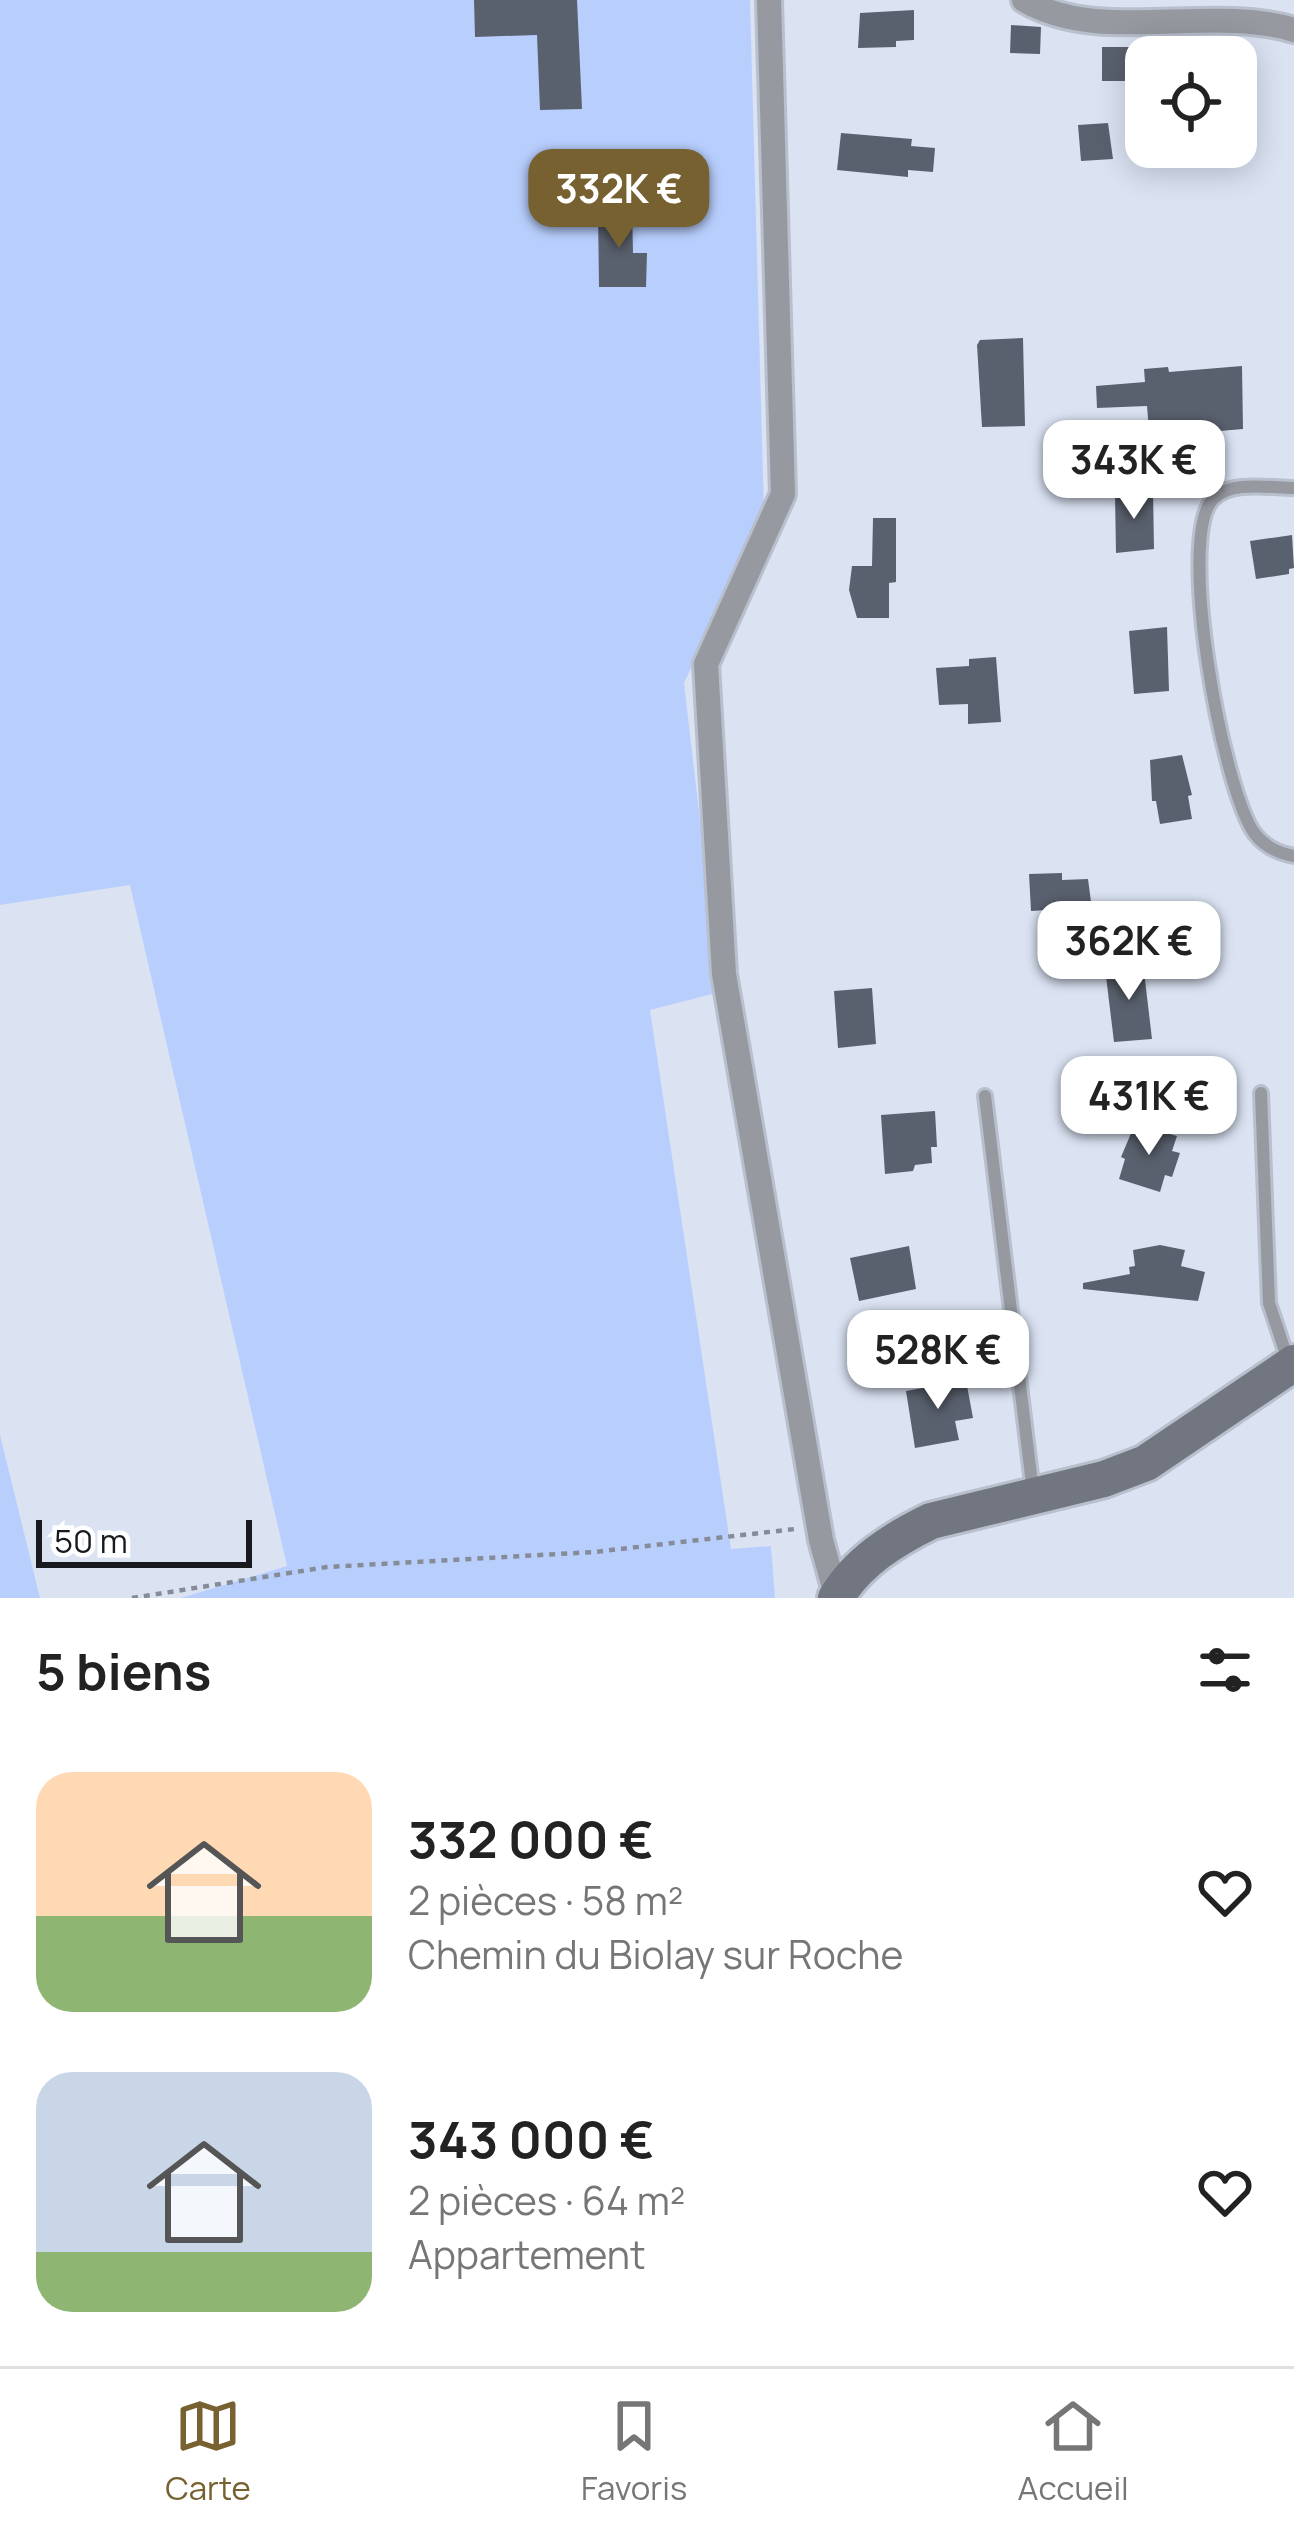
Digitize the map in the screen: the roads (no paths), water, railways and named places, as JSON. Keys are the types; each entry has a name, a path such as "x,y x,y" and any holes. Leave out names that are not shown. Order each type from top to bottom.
{"street":[{"path":"769,0 783,494 706,664 724,974 820,1533 841,1595"},
{"path":"1024,0 1048,14 1078,20 1259,20 1294,30"},
{"path":"841,1595 858,1568 931,1521 1104,1479 1146,1463 1292,1364"}],"lane":[{"path":"1294,488 1231,488 1214,498 1203,515 1200,546 1202,638 1236,798 1253,832 1267,847 1294,856"},
{"path":"1261,1093 1269,1304 1292,1364"},
{"path":"985,1096 1033,1494"}]}
